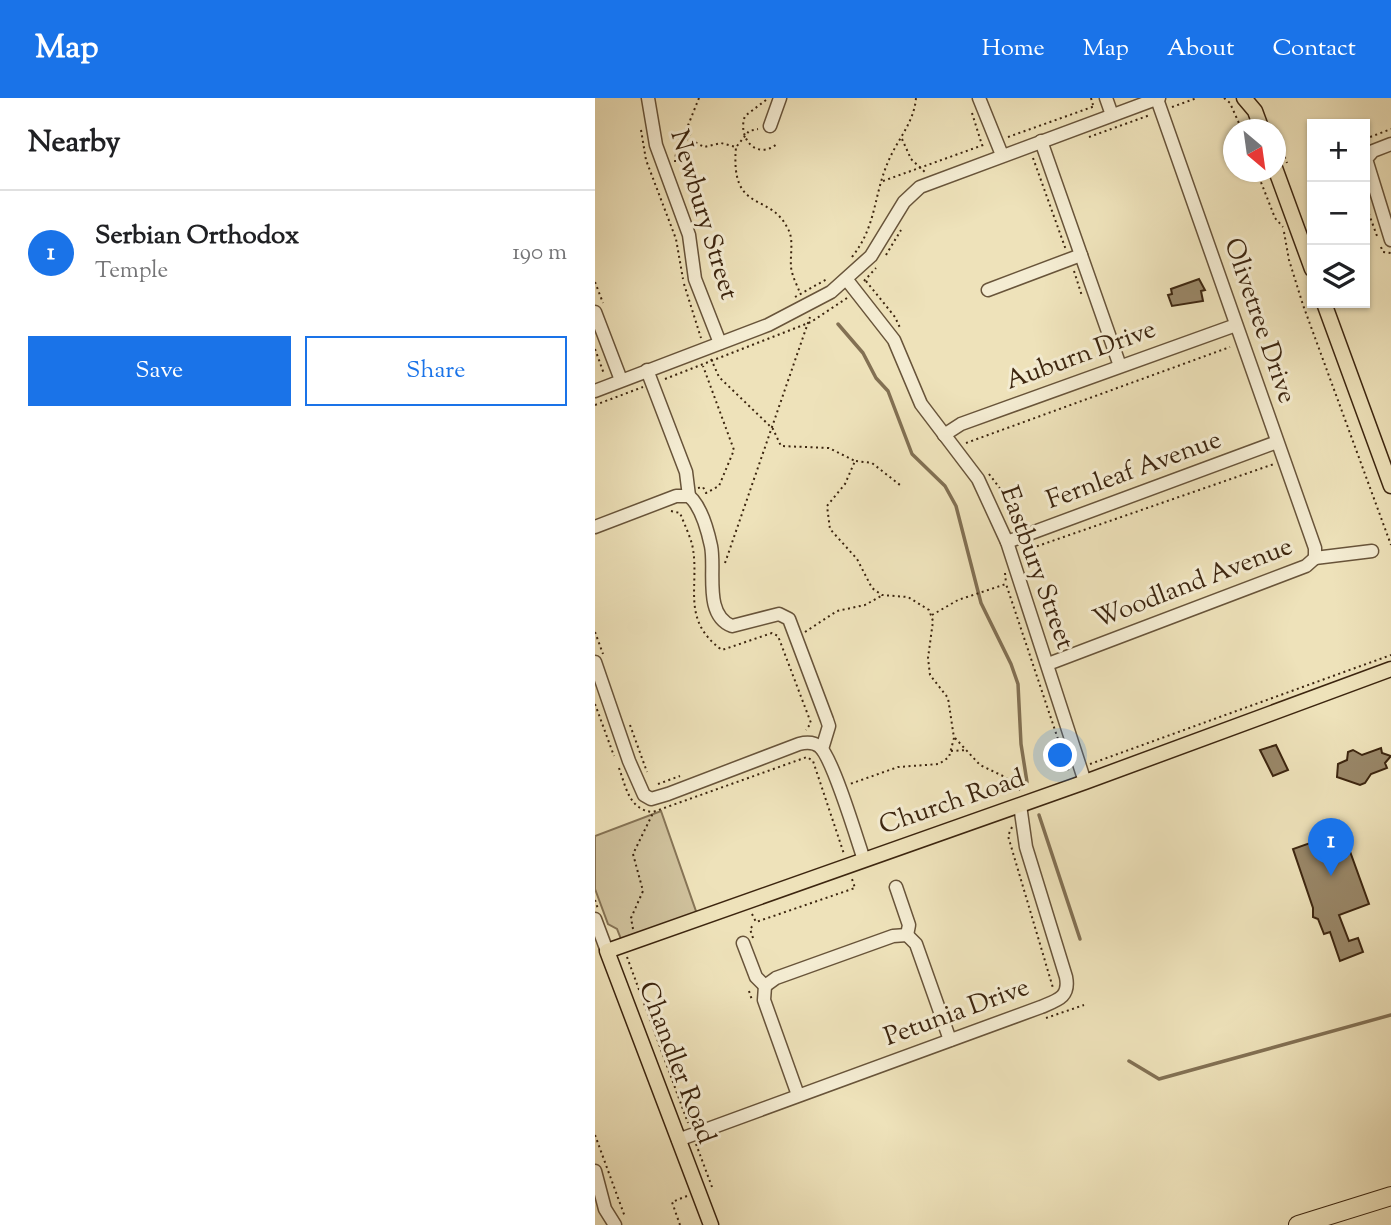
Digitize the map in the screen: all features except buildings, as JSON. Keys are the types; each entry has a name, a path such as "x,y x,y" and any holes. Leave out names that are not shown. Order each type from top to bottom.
{"highway":[{"path":"1356,1206 1391,1188"},
{"path":"1298,1225 1391,1196"}],"main road":[{"path":"1244,98 1255,105"},
{"path":"1281,182 1307,255"},
{"path":"1326,308 1391,486"},
{"name":"Church Road","path":"607,951 1086,782 1391,668"},
{"name":"Chandler Road","path":"607,951 685,1137 711,1225"}],"street":[{"name":"Newbury Street","path":"648,98 656,145 689,235 695,279 720,343"},
{"path":"770,126 780,98"},
{"path":"979,98 1002,155"},
{"path":"1106,98 1112,115"},
{"path":"595,391 808,306 848,280 880,246 909,196 930,182 1112,115 1159,103"},
{"name":"Olivetree Drive","path":"1159,103 1232,327 1273,444 1315,548 1315,558"},
{"path":"1041,141 1120,366"},
{"path":"1391,144 1373,151 1366,159 1391,240"},
{"path":"988,290 1081,255"},
{"name":"Eastbury Street","path":"848,280 894,340 921,404 978,479 1007,542 1086,782"},
{"path":"595,312 621,380"},
{"name":"Auburn Drive","path":"944,435 961,424 1232,327"},
{"path":"647,370 686,472 689,496 697,505 711,545 713,594 721,620 732,626 740,626 779,614 789,619 829,726 822,749"},
{"name":"Fernleaf Avenue","path":"1007,542 1273,444"},
{"path":"595,527 676,496 689,496"},
{"path":"1315,558 1372,551"},
{"name":"Woodland Avenue","path":"1048,664 1306,566 1315,558"},
{"path":"600,659 644,795 651,799 799,744 814,743 822,749 865,860"},
{"name":"Petunia Drive","path":"685,1137 1059,1000 1068,989 1026,847 1020,805"},
{"path":"896,887 909,925 907,935"},
{"name":"Chandler Road","path":"596,925 607,951"},
{"path":"798,1095 764,1000 765,986 776,978 893,936 907,935 916,944 950,1040"},
{"path":"743,943 755,977 765,986"},
{"path":"595,1171 600,1213 615,1225"}],"path":[{"path":"693,141 687,128 699,98"},
{"path":"767,98 762,106 745,116 742,123 744,137 747,144 760,150 772,149 777,144"},
{"path":"851,258 871,226 888,162 912,117 916,98"},
{"path":"1091,98 1094,106"},
{"path":"1159,103 1197,98"},
{"path":"1224,98 1230,103 1237,119"},
{"path":"971,110 983,146"},
{"path":"722,569 811,322 808,306 791,270 787,226 780,218 745,195 736,174 736,147 749,131 770,126"},
{"path":"641,129 646,160 676,239 684,285 702,338"},
{"path":"1370,137 1391,129"},
{"path":"681,137 704,147 721,143 736,147"},
{"path":"902,138 906,151 922,167 930,182"},
{"path":"1261,182 1275,218 1283,228 1290,251 1289,260 1303,305 1391,545"},
{"path":"792,299 829,279"},
{"path":"965,445 969,440 1234,346 1232,327"},
{"path":"595,349 604,375 595,379"},
{"path":"698,352 712,359 719,377 773,429 781,446 829,448 855,461 872,463 900,485"},
{"path":"689,496 696,488 703,487 706,493 719,486 734,450 698,352"},
{"path":"1024,557 1030,549 1276,463 1273,444"},
{"path":"839,789 898,767 939,764 949,757 954,738 948,698 930,675 931,616 919,601 908,597 881,595 872,588 857,559 830,529 827,506 845,484 855,461"},
{"path":"985,469 1002,491 1014,526 1021,529"},
{"path":"931,616 958,600 1006,584 1067,773 1391,655"},
{"path":"796,637 837,611 865,605 881,595"},
{"path":"595,632 600,659"},
{"path":"627,719 650,780"},
{"path":"800,733 808,730"},
{"path":"954,738 981,765 1005,777 1026,795 1020,805"},
{"path":"951,751 967,750"},
{"path":"654,786 679,776"},
{"path":"633,929 631,918 643,891 633,854 651,823 653,812"},
{"path":"1012,826 1008,836 1054,985 1051,992"},
{"path":"622,946 685,1137 712,1187"},
{"path":"595,1135 628,1225"},
{"path":"680,1225 671,1202 683,1197"}],"shaded area":[{"path":"661,811 698,917 623,944 617,929 608,924 595,889 595,836"}],"waterway":[{"path":"838,324 863,353 876,378 888,391 912,454 945,486 956,506 981,603 1018,684 1021,744 1027,782"},
{"path":"1039,815 1080,939"},
{"path":"1129,1061 1159,1079 1391,1015"}],"place":[{"name":"Serbian Orthodox","path":"1331,876"}]}
